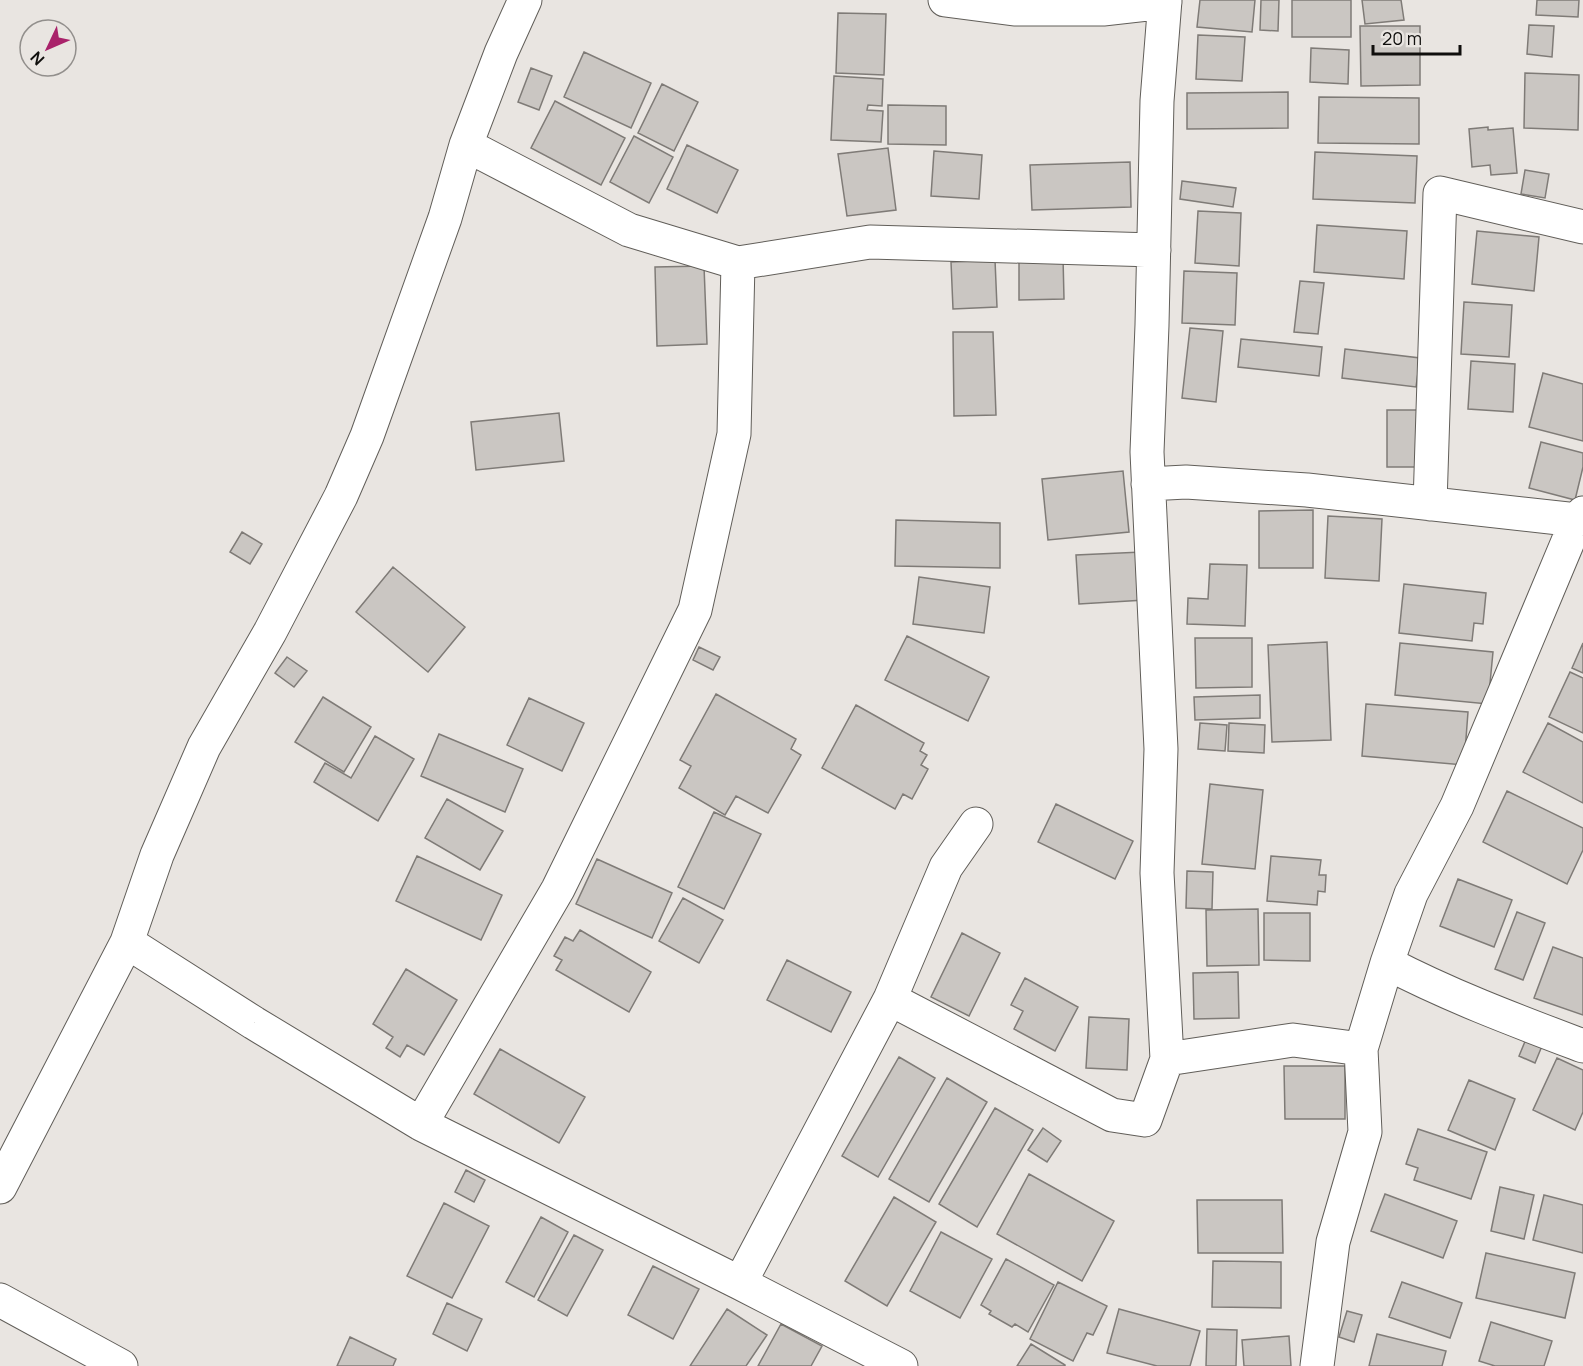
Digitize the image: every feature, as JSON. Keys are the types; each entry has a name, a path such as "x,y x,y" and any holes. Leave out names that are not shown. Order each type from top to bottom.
{"street":[{"path":"0,1187 127,942 157,855 204,747 270,632 350,476 367,436 445,218 466,145 501,53 525,0"},
{"path":"890,999 1112,1115 1145,1120 1167,1059 1157,873 1161,749 1147,452 1157,101 1165,1 1103,9 1014,9 945,0"},
{"path":"466,145 629,230 738,263 870,242 1154,250"},
{"path":"1430,504 1440,193 1583,227"},
{"path":"421,1124 558,889 695,610 734,434 738,263"},
{"path":"1148,484 1186,482 1306,490 1580,517 1457,807 1411,894 1387,963 1361,1049 1365,1132 1333,1242 1317,1366"},
{"path":"740,1283 890,999 946,867 976,824"},
{"path":"127,942 254,1023 421,1124 901,1366"},
{"path":"1387,963 1442,990 1583,1046"},
{"path":"1167,1059 1293,1040 1361,1049"},
{"path":"0,1300 121,1366"}],"building":[{"path":"1200,0 1255,0 1252,32 1197,27"},
{"path":"1261,0 1279,0 1278,31 1260,30"},
{"path":"1292,0 1351,0 1351,37 1292,37"},
{"path":"1362,0 1401,0 1404,20 1365,24"},
{"path":"1537,0 1579,0 1578,17 1536,15"},
{"path":"838,13 886,14 884,75 836,73"},
{"path":"1529,25 1554,26 1552,57 1527,54"},
{"path":"1360,26 1420,26 1420,85 1361,86"},
{"path":"1198,35 1245,37 1242,81 1196,79"},
{"path":"1311,48 1349,50 1348,84 1310,82"},
{"path":"584,52 651,83 631,128 564,97"},
{"path":"531,68 552,76 539,110 518,102"},
{"path":"1525,73 1579,75 1578,130 1524,128"},
{"path":"834,76 883,79 882,106 868,105 867,110 883,111 881,142 831,140"},
{"path":"662,84 698,102 674,151 638,133"},
{"path":"1288,92 1288,128 1187,129 1187,93"},
{"path":"1319,97 1419,98 1419,144 1318,143"},
{"path":"555,101 625,138 601,185 531,148"},
{"path":"888,105 946,106 946,145 888,144"},
{"path":"1488,127 1488,130 1513,128 1517,173 1491,175 1490,165 1472,167 1469,129"},
{"path":"634,136 673,157 649,203 610,182"},
{"path":"687,145 738,170 717,213 667,189"},
{"path":"888,148 896,210 847,216 838,154"},
{"path":"934,151 982,155 979,199 931,196"},
{"path":"1315,152 1417,156 1415,203 1313,199"},
{"path":"1130,162 1131,207 1032,210 1030,165"},
{"path":"1525,170 1549,174 1545,198 1521,194"},
{"path":"1182,181 1236,188 1233,207 1180,199"},
{"path":"1198,211 1241,213 1239,266 1195,263"},
{"path":"1317,225 1407,231 1404,279 1314,272"},
{"path":"1477,231 1539,237 1534,291 1472,284"},
{"path":"1063,257 1064,299 1019,300 1019,258"},
{"path":"995,260 997,307 953,309 951,262"},
{"path":"704,266 707,344 657,346 655,267"},
{"path":"1184,271 1237,273 1235,325 1182,323"},
{"path":"1300,281 1324,283 1318,334 1294,332"},
{"path":"1464,302 1512,305 1509,357 1461,354"},
{"path":"1190,328 1223,331 1216,402 1182,398"},
{"path":"953,332 993,332 996,415 954,416"},
{"path":"1241,339 1322,347 1319,376 1238,367"},
{"path":"1345,349 1420,358 1416,387 1342,378"},
{"path":"1471,361 1515,364 1513,412 1468,409"},
{"path":"1543,373 1583,384 1583,441 1529,427"},
{"path":"1387,410 1428,410 1428,467 1387,467"},
{"path":"559,413 564,461 476,470 471,422"},
{"path":"1541,442 1583,453 1583,467 1575,500 1529,488"},
{"path":"1123,471 1129,532 1048,540 1042,479"},
{"path":"1313,510 1313,568 1259,568 1259,511"},
{"path":"1328,516 1382,519 1379,581 1325,578"},
{"path":"896,520 1000,523 1000,568 895,566"},
{"path":"242,532 262,544 250,564 230,552"},
{"path":"1142,552 1145,600 1079,604 1076,555"},
{"path":"1210,564 1247,565 1245,626 1187,624 1188,598 1208,599"},
{"path":"393,567 465,627 428,672 356,612"},
{"path":"919,577 990,587 984,633 913,624"},
{"path":"1404,584 1486,593 1483,624 1474,623 1472,641 1399,633"},
{"path":"907,636 989,677 968,721 885,680"},
{"path":"1195,638 1252,638 1252,687 1196,688"},
{"path":"1327,642 1331,740 1272,742 1268,645"},
{"path":"1400,643 1493,652 1488,704 1395,695"},
{"path":"1583,643 1583,673 1572,668"},
{"path":"699,647 720,657 713,670 693,660"},
{"path":"287,657 307,671 294,687 275,673"},
{"path":"1570,672 1583,678 1583,733 1549,717"},
{"path":"716,694 796,739 791,749 801,755 768,813 736,796 725,815 679,788 691,766 680,760"},
{"path":"1260,695 1260,718 1195,720 1194,697"},
{"path":"323,697 371,727 344,772 295,742"},
{"path":"529,698 584,723 562,771 507,745"},
{"path":"1366,704 1468,712 1464,765 1362,756"},
{"path":"856,705 924,743 920,751 927,755 921,765 928,769 912,799 903,794 895,809 822,768"},
{"path":"1200,723 1227,725 1225,751 1198,749"},
{"path":"1229,723 1265,725 1264,753 1228,751"},
{"path":"1548,723 1583,742 1583,803 1523,772"},
{"path":"439,734 523,769 505,812 421,776"},
{"path":"375,736 414,759 378,821 314,782 325,763 351,778"},
{"path":"1210,784 1263,790 1255,869 1202,864"},
{"path":"1507,791 1583,828 1583,850 1567,884 1483,842"},
{"path":"447,799 503,831 480,870 425,838"},
{"path":"1056,804 1133,841 1115,879 1038,842"},
{"path":"714,812 761,834 724,909 678,887"},
{"path":"417,856 502,895 481,940 396,901"},
{"path":"1271,856 1321,860 1319,875 1326,875 1325,892 1318,891 1317,905 1267,901"},
{"path":"597,859 672,893 652,938 576,904"},
{"path":"1187,871 1213,872 1212,909 1186,908"},
{"path":"1458,879 1512,900 1494,947 1440,926"},
{"path":"683,898 723,920 699,963 659,941"},
{"path":"1258,909 1259,965 1207,966 1206,910"},
{"path":"1517,912 1545,923 1523,980 1495,969"},
{"path":"1264,913 1310,913 1310,961 1264,960"},
{"path":"580,930 651,972 629,1012 556,970 562,960 554,956 565,937 573,941"},
{"path":"962,933 1000,953 969,1016 931,997"},
{"path":"1553,947 1583,958 1583,1015 1534,998"},
{"path":"787,960 851,992 831,1032 767,1000"},
{"path":"406,969 457,1000 424,1055 407,1045 400,1057 386,1048 393,1037 373,1024"},
{"path":"1238,972 1239,1018 1194,1019 1193,973"},
{"path":"1025,978 1078,1007 1055,1051 1014,1029 1023,1011 1011,1005"},
{"path":"1089,1017 1129,1019 1127,1070 1086,1068"},
{"path":"1526,1039 1542,1046 1535,1063 1519,1056"},
{"path":"500,1049 585,1097 559,1143 474,1094"},
{"path":"899,1057 935,1078 878,1177 842,1156"},
{"path":"1557,1058 1583,1070 1583,1112 1575,1130 1533,1110"},
{"path":"1284,1066 1345,1066 1345,1119 1285,1119"},
{"path":"947,1078 987,1102 929,1202 889,1179"},
{"path":"1469,1080 1515,1099 1495,1150 1448,1130"},
{"path":"995,1108 1033,1130 977,1227 939,1204"},
{"path":"1043,1128 1061,1141 1047,1162 1028,1150"},
{"path":"1418,1129 1487,1152 1471,1199 1414,1180 1418,1168 1406,1164"},
{"path":"466,1170 485,1180 474,1202 455,1192"},
{"path":"1029,1174 1114,1221 1082,1281 997,1234"},
{"path":"1500,1187 1534,1195 1524,1239 1491,1231"},
{"path":"1385,1194 1457,1221 1443,1258 1371,1231"},
{"path":"1544,1195 1583,1205 1583,1253 1533,1240"},
{"path":"894,1197 936,1222 887,1306 845,1281"},
{"path":"1197,1200 1282,1200 1283,1253 1198,1253"},
{"path":"444,1203 489,1226 452,1298 407,1276"},
{"path":"541,1217 568,1232 534,1297 506,1282"},
{"path":"941,1232 992,1259 960,1318 910,1291"},
{"path":"574,1235 603,1250 567,1316 538,1300"},
{"path":"1486,1253 1575,1273 1565,1318 1476,1298"},
{"path":"1006,1259 1054,1285 1028,1332 1015,1324 1012,1327 989,1314 991,1311 981,1305"},
{"path":"1213,1261 1281,1262 1281,1308 1212,1307"},
{"path":"653,1266 699,1289 673,1339 628,1315"},
{"path":"1058,1282 1107,1306 1093,1335 1087,1333 1073,1361 1030,1339"},
{"path":"1402,1282 1462,1303 1450,1338 1389,1317"},
{"path":"447,1303 482,1319 467,1351 433,1334"},
{"path":"727,1309 767,1335 746,1366 690,1366"},
{"path":"1119,1309 1200,1331 1190,1366 1157,1366 1107,1353"},
{"path":"1347,1311 1362,1315 1354,1342 1339,1337"},
{"path":"1491,1322 1552,1341 1544,1366 1495,1366 1479,1361"},
{"path":"781,1324 822,1346 811,1366 758,1366"},
{"path":"1207,1329 1237,1330 1236,1366 1206,1366"},
{"path":"1377,1334 1446,1351 1442,1366 1369,1366"},
{"path":"1289,1336 1291,1366 1244,1366 1242,1340"},
{"path":"350,1337 396,1359 393,1366 337,1366"},
{"path":"1031,1344 1065,1365 1065,1366 1017,1366"}]}
